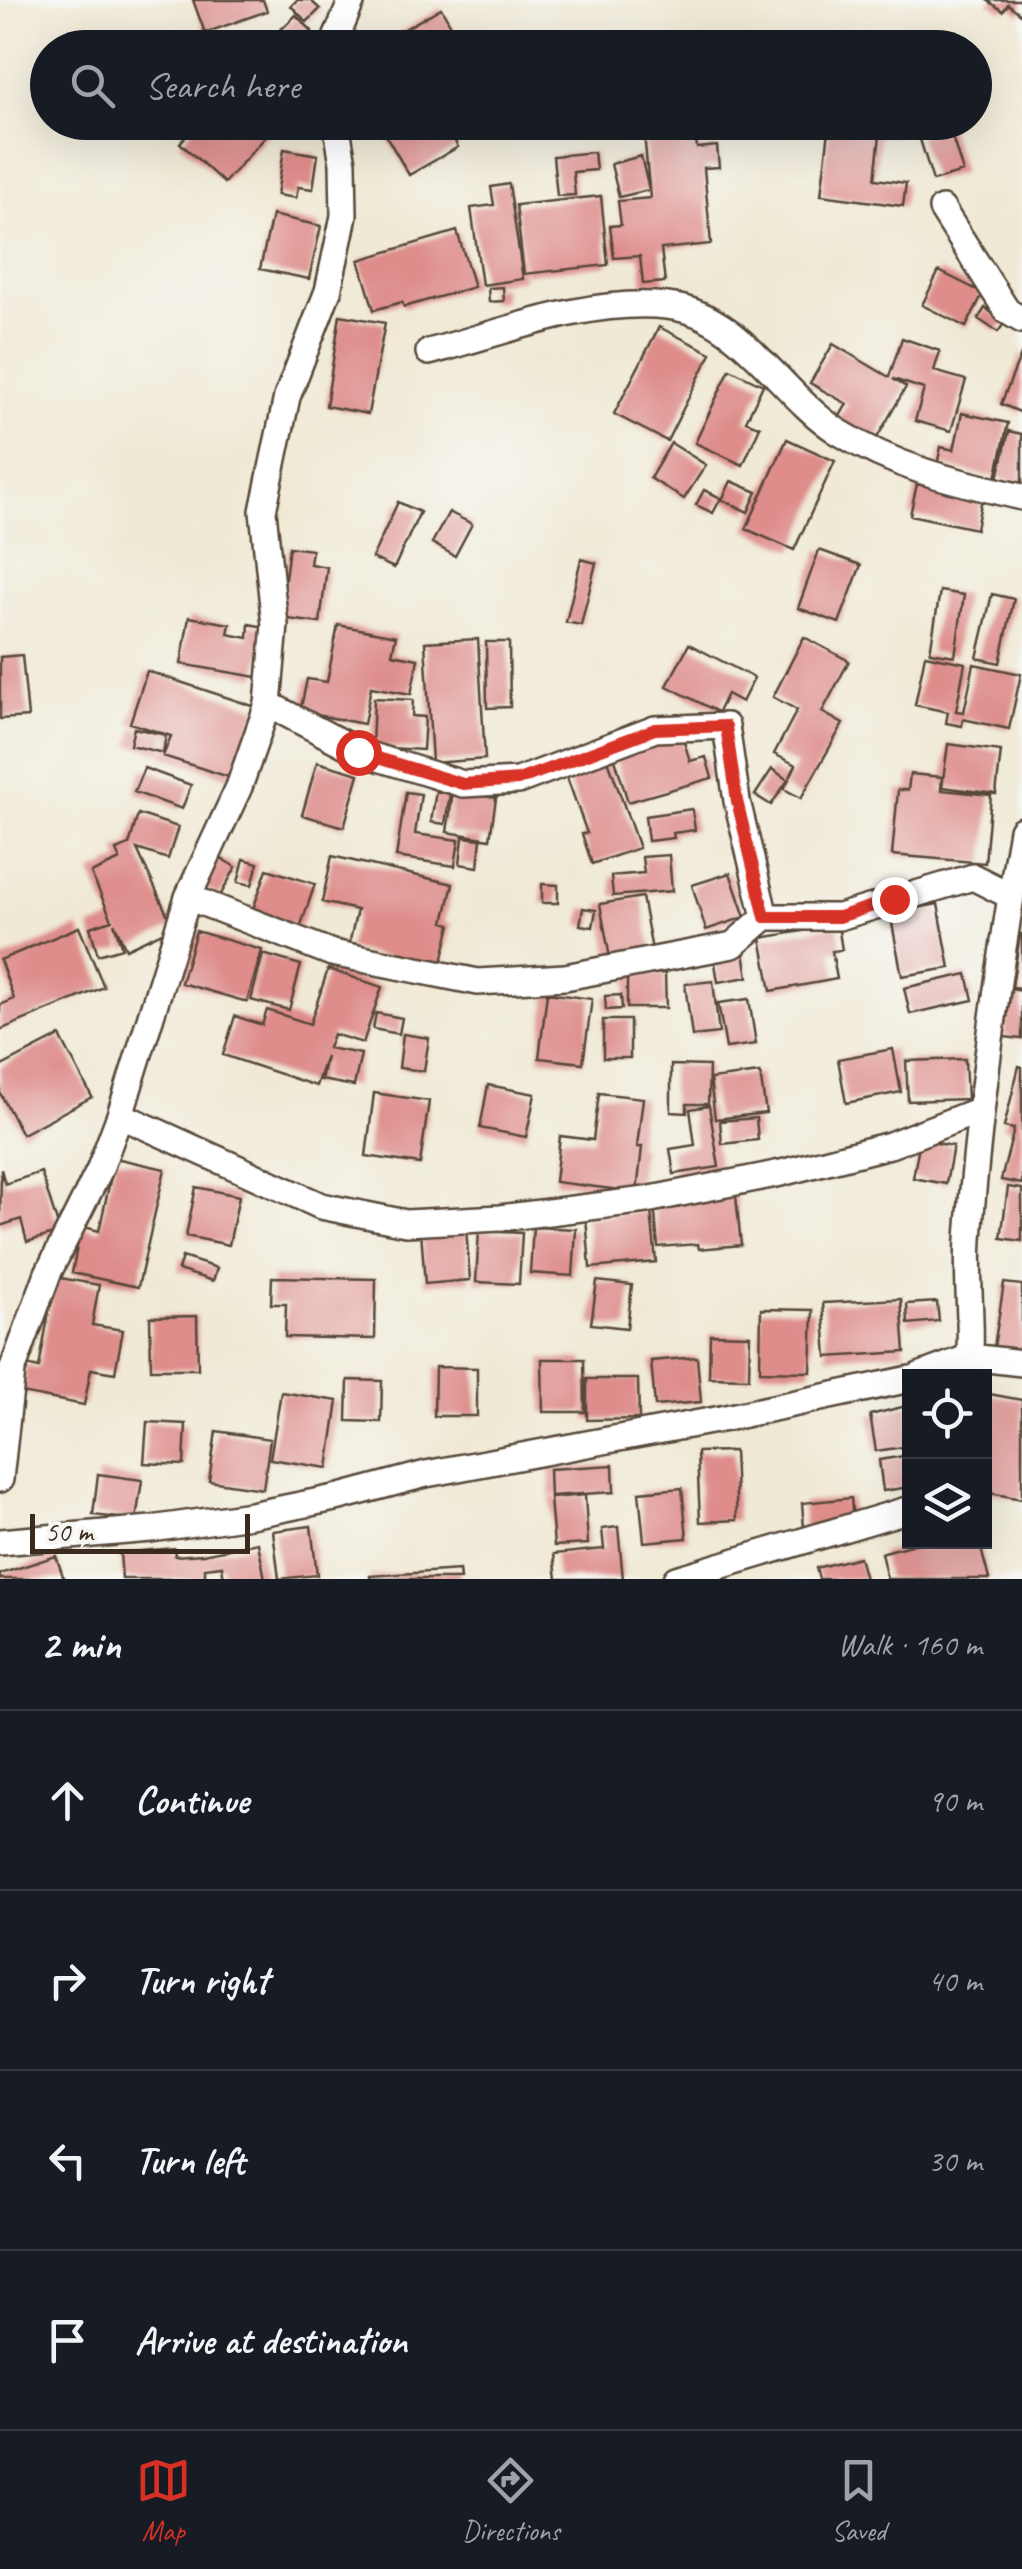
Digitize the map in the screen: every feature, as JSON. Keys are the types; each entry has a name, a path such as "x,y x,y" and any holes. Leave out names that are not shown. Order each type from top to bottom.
{"street":[{"path":"340,30 352,0"},
{"path":"0,1479 12,1371 48,1274 99,1171 188,897 239,787 268,704 275,625 263,511 287,397 328,291 344,216 339,140"},
{"path":"942,209 1006,311 1022,320"},
{"path":"429,352 592,308 670,306 712,320 832,428 882,458 928,476 1022,497"},
{"path":"268,704 358,752 463,784 518,780 655,729 726,726 737,801 765,917"},
{"path":"1022,830 980,1110 969,1244 969,1367 1022,1363"},
{"path":"188,897 332,953 478,982 565,977 733,945 765,917 839,917 973,877 1011,896"},
{"path":"120,1115 321,1206 406,1223 500,1218 646,1200 782,1173 890,1145 980,1110"},
{"path":"0,1542 151,1529 252,1515 426,1474 721,1419 902,1380"},
{"path":"676,1579 902,1511"}],"building":[{"path":"193,0 263,0 267,11 204,30"},
{"path":"297,0 310,0 320,9 307,22 291,6"},
{"path":"987,0 1022,0 1022,15 1008,4 1003,11"},
{"path":"441,8 454,30 403,30"},
{"path":"296,15 311,30 280,30"},
{"path":"183,140 263,140 224,183 180,143"},
{"path":"388,140 454,140 458,147 409,175"},
{"path":"645,140 696,140 697,148 717,146 719,167 704,168 711,244 661,249 665,282 643,284 640,256 614,258 610,226 621,225 618,201 650,198"},
{"path":"828,140 879,140 875,179 906,183 903,206 821,195"},
{"path":"920,140 953,140 963,172 933,181"},
{"path":"284,149 318,155 313,189 298,187 296,198 277,195"},
{"path":"594,152 596,170 573,172 575,195 557,196 553,156"},
{"path":"641,156 649,190 619,197 611,164"},
{"path":"509,184 523,279 482,285 471,208 494,205 491,187"},
{"path":"601,196 608,265 524,274 516,205"},
{"path":"272,215 321,226 309,279 260,269"},
{"path":"457,231 474,287 404,307 402,302 374,310 359,260"},
{"path":"939,271 983,293 966,327 922,305"},
{"path":"503,287 504,301 489,302 488,288"},
{"path":"985,308 1005,322 998,332 978,319"},
{"path":"340,315 385,323 368,414 326,406"},
{"path":"659,327 711,353 667,441 614,414"},
{"path":"902,338 940,351 934,371 966,380 951,431 915,421 924,389 893,379 906,387 874,443 837,421 847,404 810,383 833,344 889,377"},
{"path":"1022,352 1022,413 1001,404"},
{"path":"730,369 763,385 746,421 760,427 743,465 695,443"},
{"path":"962,413 1008,423 996,478 937,465 941,447 954,450"},
{"path":"1009,431 1022,434 1022,483 998,478"},
{"path":"787,439 835,461 794,550 746,529"},
{"path":"671,443 706,465 684,499 650,478"},
{"path":"731,481 757,492 748,512 722,500"},
{"path":"917,484 982,498 976,529 910,515"},
{"path":"704,490 721,498 713,513 696,505"},
{"path":"398,502 420,512 394,568 372,558"},
{"path":"449,512 472,524 455,556 432,543"},
{"path":"289,547 312,550 310,564 327,567 320,623 280,618"},
{"path":"819,550 861,565 839,623 798,608"},
{"path":"581,559 596,563 581,625 566,622"},
{"path":"940,591 964,595 955,656 930,652"},
{"path":"992,594 1014,599 1000,663 977,658"},
{"path":"189,617 230,624 228,634 248,638 249,624 265,627 257,677 181,664"},
{"path":"338,625 396,636 392,654 418,659 411,694 371,687 364,724 300,712 307,679 327,682"},
{"path":"804,637 849,661 822,712 843,724 801,798 784,789 796,765 774,754 797,710 773,697"},
{"path":"478,639 485,759 432,763 425,642"},
{"path":"486,642 509,642 510,707 487,708"},
{"path":"689,644 754,678 742,702 727,694 718,712 667,686"},
{"path":"22,655 28,717 0,719 0,657"},
{"path":"925,655 965,663 956,711 964,712 974,664 1021,674 1009,729 963,719 962,726 946,723 948,712 915,705"},
{"path":"147,671 259,708 235,779 163,756 171,736 130,723"},
{"path":"374,698 413,700 412,716 425,717 423,750 372,747"},
{"path":"134,728 166,735 163,753 130,745"},
{"path":"681,732 690,761 706,757 712,778 628,802 613,752"},
{"path":"948,744 1001,751 996,794 942,787"},
{"path":"607,757 639,848 592,864 582,834 587,833 565,772"},
{"path":"317,762 359,774 344,827 302,815"},
{"path":"144,768 191,785 182,809 134,792"},
{"path":"772,769 788,780 771,805 755,795"},
{"path":"910,774 942,777 941,790 991,795 985,863 892,855 898,790 908,790"},
{"path":"436,791 450,794 445,824 431,822"},
{"path":"453,791 496,798 490,839 447,832"},
{"path":"406,792 421,794 415,834 459,840 455,866 396,857"},
{"path":"692,809 695,830 673,833 674,838 648,841 645,816"},
{"path":"138,814 178,827 168,859 137,849 173,927 126,949 114,923 122,948 98,955 90,927 112,920 91,873 120,860 116,850 129,845"},
{"path":"463,837 481,839 478,867 460,864"},
{"path":"669,855 672,891 613,896 611,876 644,873 642,857"},
{"path":"332,856 453,884 444,922 451,924 440,970 348,949 357,910 322,902"},
{"path":"218,857 236,867 220,896 201,886"},
{"path":"244,859 258,863 252,885 238,882"},
{"path":"267,869 315,884 300,928 252,912"},
{"path":"730,873 745,917 706,930 692,885"},
{"path":"542,884 558,885 558,903 542,903"},
{"path":"642,897 652,950 610,958 600,904"},
{"path":"938,904 950,968 902,976 890,913"},
{"path":"583,908 596,910 593,927 580,925"},
{"path":"838,925 842,950 832,951 837,979 771,991 761,938"},
{"path":"79,927 104,987 0,1030 0,1005 14,999 0,960"},
{"path":"196,931 262,950 247,1002 181,983"},
{"path":"1022,934 1022,988 1012,987"},
{"path":"744,952 748,977 718,982 714,957"},
{"path":"263,954 301,965 289,1010 251,1000"},
{"path":"328,969 382,987 363,1043 333,1034 328,1048 361,1054 354,1086 321,1080 326,1056 316,1086 223,1055 235,1016 262,1025 267,1010 310,1024"},
{"path":"665,973 666,1008 627,1008 627,974"},
{"path":"967,974 973,1000 910,1014 904,988"},
{"path":"713,981 719,1033 692,1036 685,984"},
{"path":"1011,989 1022,991 1022,1039 1004,1037"},
{"path":"547,993 592,999 583,1063 539,1058"},
{"path":"621,995 622,1009 606,1010 605,996"},
{"path":"749,999 756,1044 726,1048 718,1003"},
{"path":"376,1013 402,1018 399,1034 373,1029"},
{"path":"603,1020 630,1020 630,1058 603,1058"},
{"path":"403,1034 429,1038 424,1071 399,1068"},
{"path":"60,1036 92,1097 22,1134 0,1093 0,1067"},
{"path":"893,1049 901,1092 846,1103 838,1059"},
{"path":"965,1059 967,1099 908,1101 906,1061"},
{"path":"671,1065 709,1066 708,1104 687,1104 687,1113 671,1112"},
{"path":"1019,1066 1022,1184 1001,1180 1014,1129 1004,1127"},
{"path":"760,1073 766,1113 715,1119 710,1079"},
{"path":"488,1085 535,1094 526,1137 480,1128"},
{"path":"374,1093 429,1101 420,1164 366,1156"},
{"path":"599,1093 643,1098 637,1192 555,1182 560,1136 593,1140"},
{"path":"709,1106 719,1167 674,1174 670,1149 695,1145 690,1109"},
{"path":"756,1118 758,1140 722,1144 720,1121"},
{"path":"920,1140 953,1146 946,1184 913,1178"},
{"path":"115,1158 165,1169 138,1287 72,1273 81,1226 99,1231"},
{"path":"1,1169 5,1184 41,1172 60,1232 27,1242 21,1219 0,1226"},
{"path":"196,1187 239,1196 229,1245 186,1236"},
{"path":"1008,1187 1022,1189 1022,1241 1001,1238"},
{"path":"736,1196 741,1245 658,1247 654,1204"},
{"path":"651,1211 656,1262 590,1268 586,1217"},
{"path":"533,1227 576,1229 573,1276 530,1273"},
{"path":"466,1228 470,1280 425,1284 421,1231"},
{"path":"479,1231 522,1233 519,1284 476,1282"},
{"path":"182,1257 217,1268 213,1281 178,1270"},
{"path":"55,1277 99,1285 92,1325 123,1330 115,1373 91,1369 84,1405 22,1393 26,1365 39,1368"},
{"path":"272,1277 376,1279 375,1339 285,1337 286,1304 271,1304"},
{"path":"597,1281 632,1285 627,1328 591,1324"},
{"path":"1004,1283 1022,1285 1022,1351 994,1347"},
{"path":"901,1299 905,1352 827,1357 823,1303"},
{"path":"937,1302 939,1321 908,1324 907,1304"},
{"path":"761,1309 813,1310 811,1372 760,1371"},
{"path":"197,1316 198,1369 151,1369 150,1317"},
{"path":"710,1334 750,1335 749,1378 709,1377"},
{"path":"697,1357 701,1402 655,1406 651,1361"},
{"path":"542,1359 584,1359 585,1412 543,1412"},
{"path":"435,1367 477,1368 477,1416 434,1416"},
{"path":"587,1379 638,1379 639,1419 587,1420"},
{"path":"348,1380 382,1381 381,1422 347,1421"},
{"path":"281,1392 338,1401 328,1468 270,1459"},
{"path":"992,1394 1022,1400 1022,1499 992,1493"},
{"path":"902,1407 902,1447 876,1451 870,1415"},
{"path":"147,1422 186,1424 184,1465 144,1463"},
{"path":"216,1431 270,1439 263,1489 209,1481"},
{"path":"734,1451 737,1520 700,1522 697,1452"},
{"path":"902,1456 902,1488 883,1491 879,1460"},
{"path":"613,1465 614,1492 550,1496 549,1469"},
{"path":"98,1474 142,1480 136,1520 93,1515"},
{"path":"682,1488 687,1538 644,1542 639,1492"},
{"path":"585,1495 588,1544 554,1546 550,1498"},
{"path":"851,1498 853,1522 804,1528 802,1503"},
{"path":"311,1526 317,1575 279,1579 273,1531"},
{"path":"618,1527 623,1579 557,1579 554,1554 604,1549 602,1529"},
{"path":"258,1543 265,1579 224,1579 222,1566 205,1568 205,1579 122,1579 120,1553 174,1548 175,1556 203,1554"},
{"path":"902,1547 981,1549 989,1579 887,1579 881,1553"},
{"path":"56,1556 64,1579 0,1579 0,1574"},
{"path":"859,1557 865,1579 819,1579 816,1568"},
{"path":"459,1570 460,1579 370,1579 370,1576"}],"route":[{"path":"358,752 463,784 518,780 655,729 726,726 737,801 765,917 839,917 894,899"}]}
